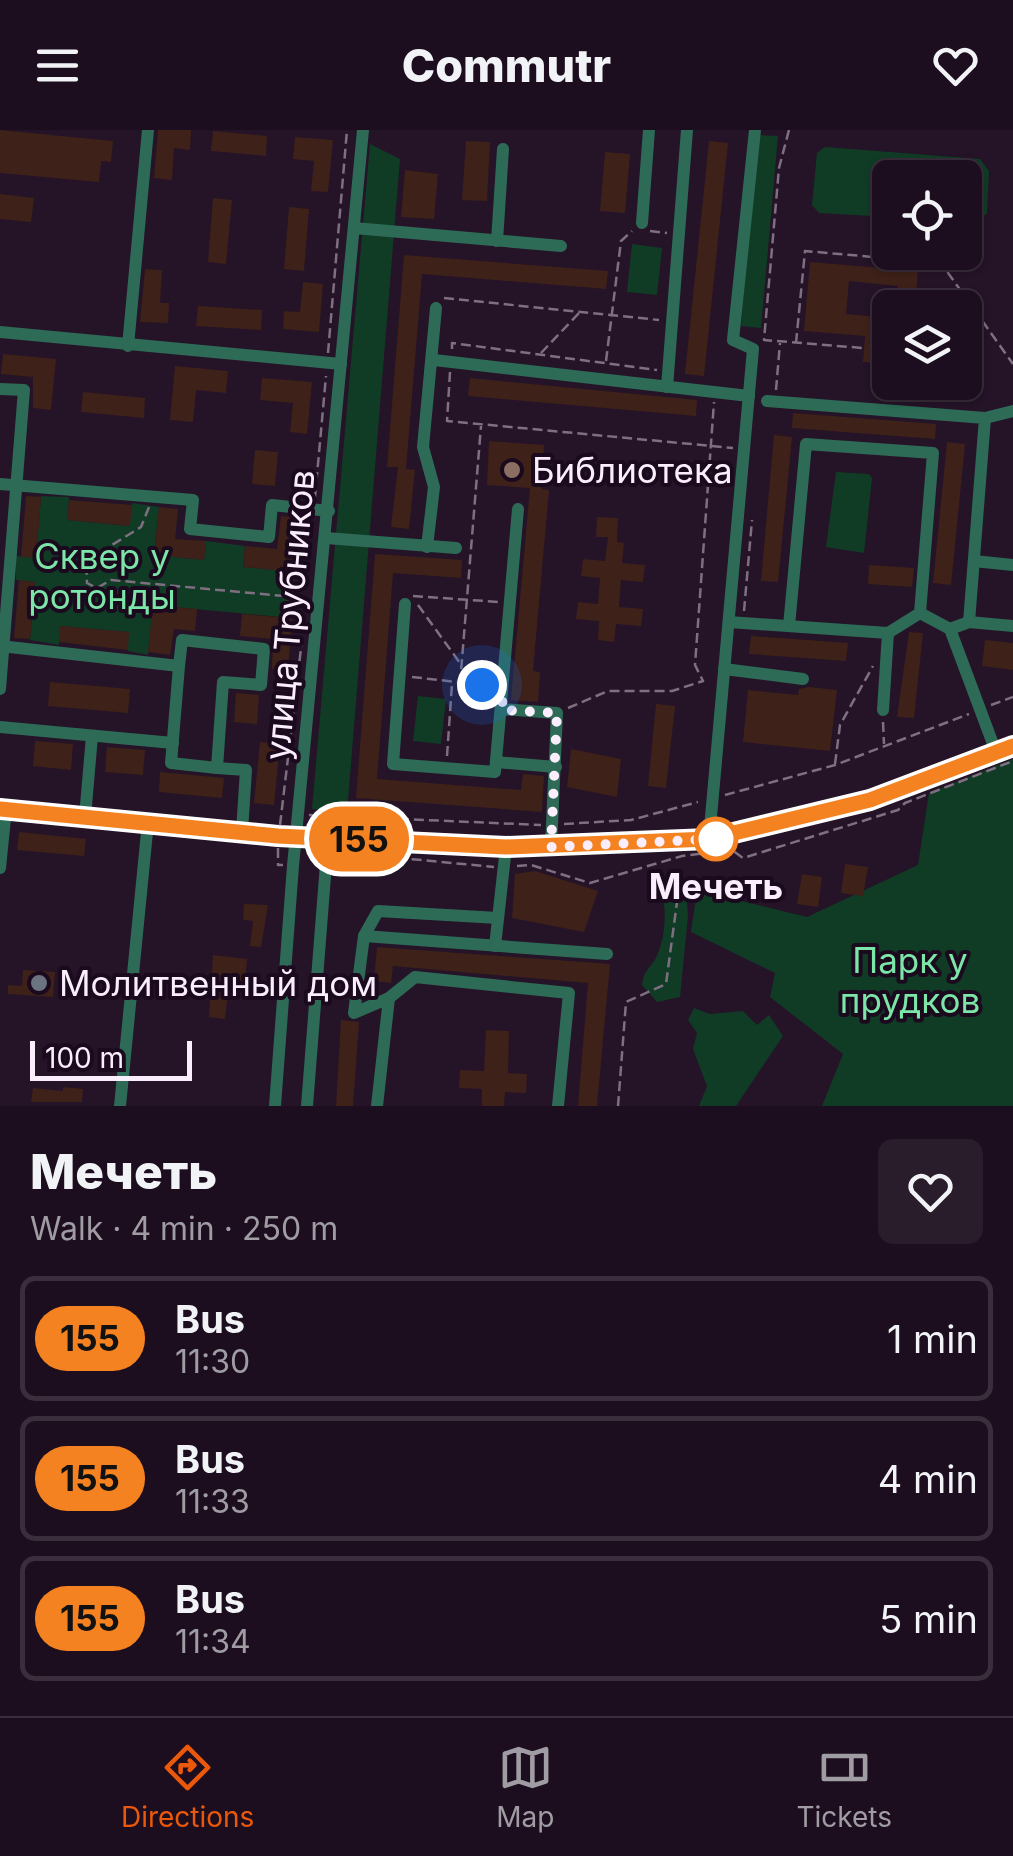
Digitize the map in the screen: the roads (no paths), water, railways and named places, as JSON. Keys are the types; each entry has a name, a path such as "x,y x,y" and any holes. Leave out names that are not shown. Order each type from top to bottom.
{"street":[{"path":"128,346 148,130"},
{"name":"улица Трубников","path":"275,1106 293,866 326,538 321,510 342,364 362,130"},
{"path":"641,228 649,130"},
{"path":"668,387 687,130"},
{"path":"709,839 724,669 736,622 753,349 734,340 755,130"},
{"path":"496,241 503,149"},
{"path":"354,228 561,246"},
{"path":"427,547 434,487 424,447 434,360 431,302"},
{"path":"0,332 342,364"},
{"path":"434,360 749,396"},
{"path":"0,389 24,390 0,689"},
{"path":"771,402 986,418 1013,411"},
{"path":"969,622 986,418"},
{"path":"790,626 806,444 932,454 920,612"},
{"path":"0,484 192,500 190,529 269,536 272,504 321,510"},
{"path":"405,604 393,764 495,772 518,508"},
{"path":"326,538 456,548"},
{"path":"974,561 1013,565"},
{"path":"736,622 888,633 920,612"},
{"path":"920,612 950,629 996,752"},
{"path":"950,629 969,622 1013,626"},
{"path":"883,710 888,633"},
{"path":"216,768 223,682 261,685 264,649 182,640 172,763 216,768 246,770 242,831"},
{"path":"2,646 179,666"},
{"path":"724,669 803,679"},
{"path":"502,710 557,713 551,847"},
{"path":"0,727 173,743"},
{"path":"85,817 92,736"},
{"path":"0,868 3,809 299,836 506,847 709,839 870,800 1013,746"},
{"path":"496,762 556,767"},
{"path":"120,1106 148,822"},
{"path":"495,946 506,847"},
{"path":"306,1106 327,851"},
{"path":"498,918 378,911 364,936 354,1013 390,998 415,978 569,993 558,1106"},
{"path":"364,936 607,954"},
{"path":"377,1106 390,998"}],"place":[{"name":"Библиотека","path":"512,470"},
{"name":"Мечеть","path":"716,839"},
{"name":"Молитвенный дом","path":"39,983"}],"park label":[{"name":"Сквер у ротонды","path":"102,576"},
{"name":"Парк у прудков","path":"910,980"}]}
